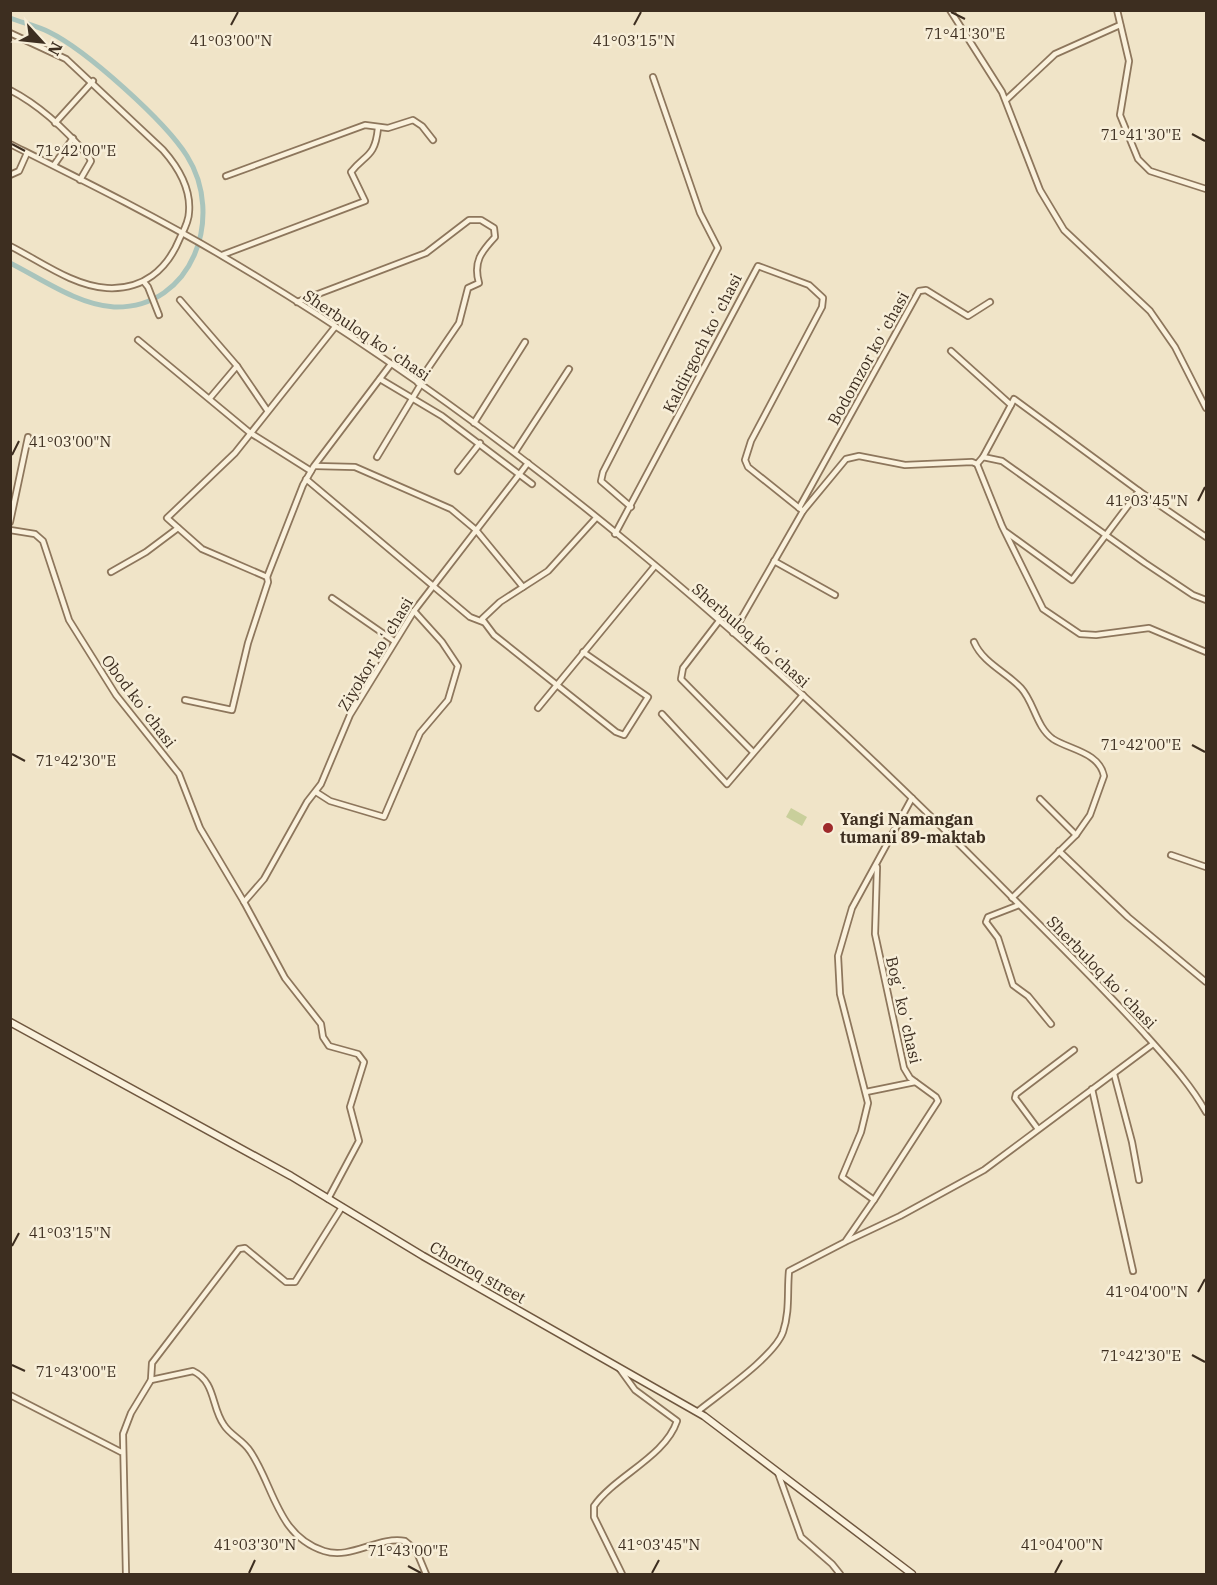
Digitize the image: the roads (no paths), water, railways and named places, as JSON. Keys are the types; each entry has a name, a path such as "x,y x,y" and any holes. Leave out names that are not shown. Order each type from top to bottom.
{"main road":[{"name":"Chortoq street","path":"10,1023 328,1199 697,1412 776,1468 912,1575"}],"street":[{"path":"951,10 1006,100 1040,190 1064,230 1150,311 1175,347 1206,408"},
{"path":"1117,10 1129,61 1120,115 1137,159 1150,171 1206,189"},
{"path":"1006,100 1055,54 1120,25"},
{"path":"10,33 66,59 93,81 176,165 185,185 189,212 182,234 167,264 144,282 110,288 93,286 10,246"},
{"name":"Kaldirgoch koʻchasi","path":"631,507 604,486 601,481 603,472 718,248 700,213 653,77"},
{"path":"55,123 93,81"},
{"path":"10,90 24,97 73,138 91,161 80,180"},
{"path":"226,176 365,125 378,128 413,120 422,126 433,140"},
{"path":"222,255 365,201 351,172 367,159 375,145 378,128"},
{"path":"54,165 73,138"},
{"name":"Sherbuloq koʻchasi","path":"11,146 54,165 222,255 391,364 516,452 733,633 803,695 912,798 1114,999 1184,1077 1206,1111"},
{"path":"10,175 19,171 27,153"},
{"path":"297,302 426,253 469,220 481,220 494,228 495,237 481,250 475,269 479,283 468,288 459,323 419,383 412,399 377,457"},
{"name":"Kaldirgoch koʻchasi","path":"615,534 755,268 762,266 809,285 823,298 822,307 745,455 748,467 801,509"},
{"path":"144,282 158,313"},
{"name":"Bodomzor koʻchasi","path":"801,509 919,291 926,291 968,315 990,302"},
{"path":"180,300 237,366 267,410"},
{"path":"267,577 206,551 167,518 219,470 335,327"},
{"path":"138,340 249,432 313,468 355,467 373,472 451,509 476,530 523,587"},
{"path":"474,423 525,342"},
{"path":"951,351 1011,405"},
{"path":"185,700 218,709 232,710 248,643 268,582 267,577 306,479 391,364"},
{"path":"210,398 237,366"},
{"path":"516,452 569,369"},
{"path":"380,379 442,416 531,484"},
{"path":"977,464 1014,399 1138,491 1206,537"},
{"path":"10,522 28,436"},
{"path":"458,471 480,443"},
{"path":"733,633 801,509 850,457 859,456 905,465 972,462 977,464 1040,605 1073,632 1096,635 1149,628 1206,652"},
{"path":"983,457 1007,463 1193,595 1206,600"},
{"name":"Ziyokor koʻchasi","path":"244,902 264,879 307,802 316,792 350,715 394,641 433,584 528,463"},
{"path":"306,479 474,621 483,622 494,635 616,732 624,735 648,698 583,652"},
{"path":"1005,531 1072,580 1138,491"},
{"path":"483,622 486,612 548,571 596,518"},
{"path":"111,572 147,552 178,528"},
{"name":"Obod koʻchasi","path":"10,530 35,534 43,541 69,620 117,696 179,774 200,828 244,902"},
{"path":"774,561 835,596"},
{"path":"538,708 654,567"},
{"path":"332,598 394,641"},
{"path":"316,792 330,801 382,819 384,817 420,733 447,700 458,666 442,642 414,611"},
{"path":"719,621 683,668 681,679 752,751"},
{"path":"974,642 998,670 1021,688 1050,736 1085,753 1103,771 1096,802 1076,835 1012,898"},
{"path":"662,714 727,784 752,751 803,695"},
{"name":"Bogʻ koʻchasi","path":"873,1200 842,1175 866,1116 866,1092 844,1010 837,968 845,927 912,798"},
{"path":"1040,799 1076,835"},
{"path":"1059,851 1128,917 1206,982"},
{"path":"1171,855 1206,867"},
{"name":"Bogʻ koʻchasi","path":"697,1412 775,1347 786,1319 789,1300 789,1271 845,1242 937,1105 936,1097 915,1082 904,1068 875,934 877,864"},
{"path":"244,902 285,978 321,1024 326,1042 334,1049 358,1054 364,1062 350,1107 359,1142 328,1199"},
{"path":"1019,904 987,917 986,922 998,938 1013,985 1028,996 1051,1024"},
{"path":"845,1242 900,1216 978,1174 1154,1044"},
{"path":"1038,1129 1016,1098 1016,1094 1074,1050"},
{"path":"1114,1074 1132,1142 1139,1180"},
{"path":"866,1092 915,1082"},
{"path":"1092,1089 1133,1271"},
{"path":"126,1575 121,1452 126,1424 151,1380 152,1362 239,1249 245,1248 286,1282 295,1282 342,1207"},
{"path":"619,1368 635,1390 677,1421 652,1454 616,1483 594,1506 594,1517 622,1575"},
{"path":"151,1380 193,1371 206,1380 224,1425 249,1449 280,1513 296,1535 318,1549 332,1553 348,1552 391,1541 405,1541 413,1546 426,1575"},
{"path":"10,1395 121,1452"},
{"path":"776,1468 799,1534 832,1564 840,1575"}],"waterway":[{"path":"10,18 44,30 65,41 103,70 143,106 187,156 198,180 203,205 201,231 194,255 182,276 164,293 141,304 114,307 87,302 10,263"}],"place":[{"name":"Yangi Namangan tumani 89-maktab","path":"828,828"}]}
